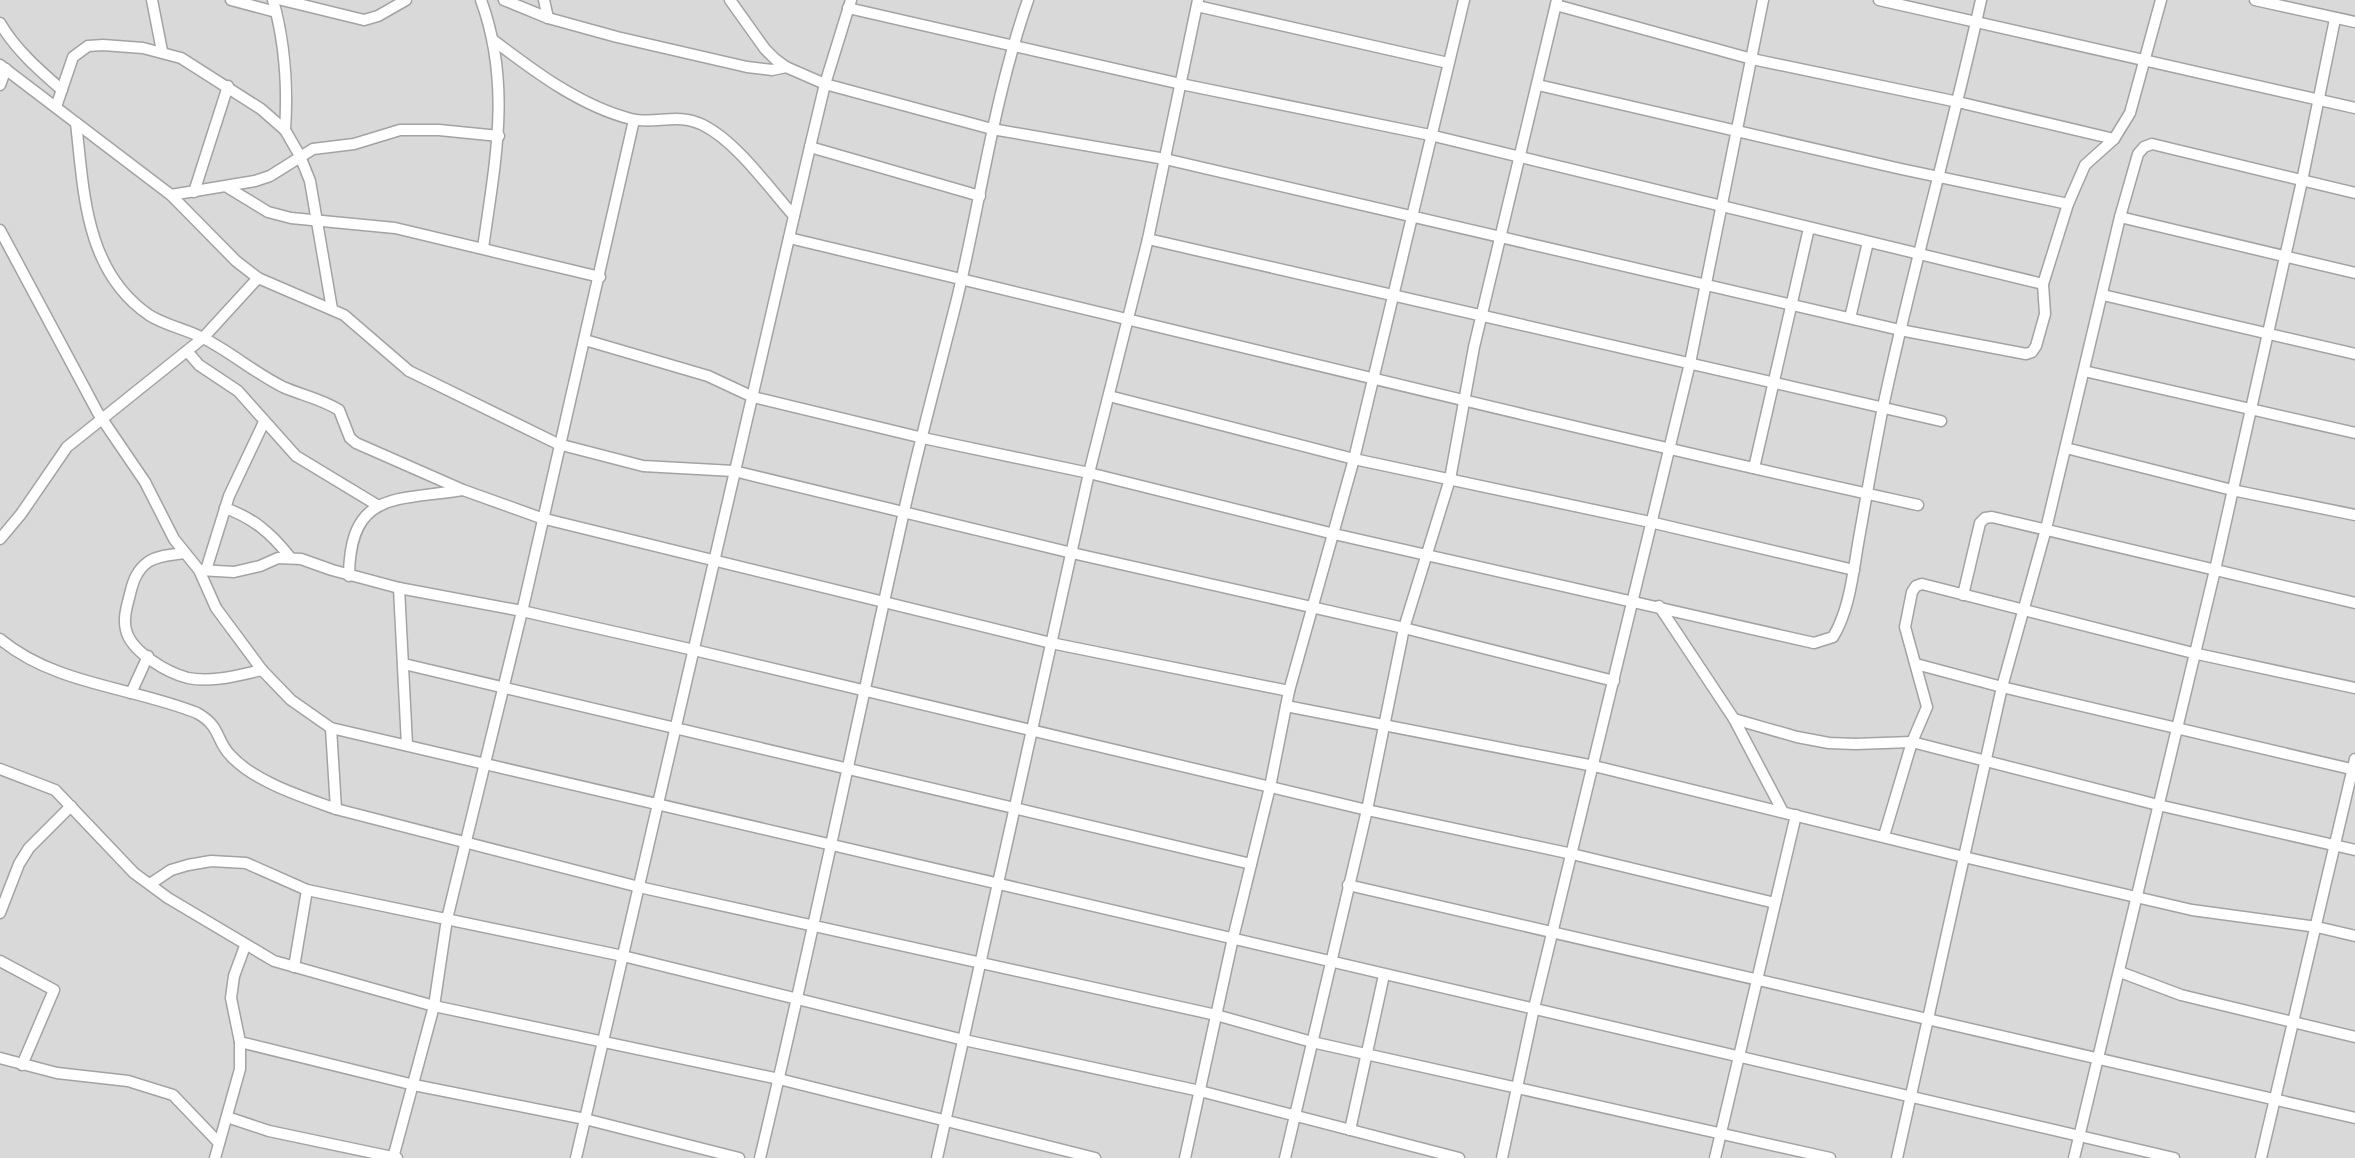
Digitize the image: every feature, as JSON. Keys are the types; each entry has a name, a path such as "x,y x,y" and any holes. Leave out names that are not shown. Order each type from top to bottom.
{"street":[{"path":"152,0 162,51"},
{"path":"231,0 276,12"},
{"path":"273,0 286,72 285,130"},
{"path":"282,0 364,20 378,16 406,0"},
{"path":"481,0 493,40 500,97 499,136 483,248"},
{"path":"504,0 548,18 617,37 747,67 772,70 786,67"},
{"path":"544,0 548,18"},
{"path":"730,0 765,49 786,67 825,84 992,129 1165,159 1900,330 2026,354 2036,346 2046,308 2043,284 2068,204 2085,165 2114,139 2130,113 2161,0"},
{"path":"760,1158 798,999 904,512 962,279 992,129 1012,46 1028,0"},
{"path":"1185,1158 1289,691 1354,459 1464,0"},
{"path":"1502,1158 1534,1008 1690,363 1763,0"},
{"path":"585,340 708,376 753,397 1814,643 1833,637 1839,627 1854,570 1900,330 1981,0"},
{"path":"2255,0 2355,22"},
{"path":"1887,1 2355,108"},
{"path":"1285,1158 1367,810 1404,628 1450,479 1482,314 1557,2 1752,59 1958,102 2114,139"},
{"path":"937,1158 1089,473 1148,239 1198,3 1448,63"},
{"path":"576,1158 810,147 825,84 850,4 1012,46 1430,135 2043,284"},
{"path":"2074,1158 2215,570 2335,19"},
{"path":"0,23 10,40 62,90"},
{"path":"493,40 537,74 595,105 634,120 678,118 704,126 735,151 794,216"},
{"path":"56,107 73,57 88,46 162,51 181,58 261,109 285,130 310,181 332,309"},
{"path":"0,85 3,67 171,195 236,261 258,278 332,309 357,325 395,362 409,371 558,444 643,466 734,471 1072,553 1404,628 1614,681"},
{"path":"1538,85 2068,204"},
{"path":"194,192 228,86"},
{"path":"227,1117 269,1131 394,1158 434,1006 447,919 522,611 634,120"},
{"path":"76,123 89,226 99,258 116,284 133,303 152,317 203,338 284,387 339,410 350,438 356,443 463,490 541,518 1051,643 1289,691"},
{"path":"171,195 227,187 270,176 313,149 354,144 400,130 499,136"},
{"path":"1897,1158 2002,687 2046,529 2120,217 2138,154 2152,144 2355,193"},
{"path":"810,147 980,196"},
{"path":"227,187 268,212 319,222 395,228 600,277"},
{"path":"2120,217 2355,273"},
{"path":"1754,468 1809,228"},
{"path":"1,233 102,419 145,482 174,539 202,570 216,608 262,670 291,700 331,728 2174,1158"},
{"path":"789,238 1465,401 1918,505"},
{"path":"1148,239 1941,421"},
{"path":"1850,318 1868,242"},
{"path":"0,539 26,508 67,447 203,338 258,278"},
{"path":"2103,295 2355,354"},
{"path":"187,351 199,365 238,391 306,464 377,505"},
{"path":"2084,371 2355,433"},
{"path":"1109,396 1354,459 1650,522 1854,570"},
{"path":"202,570 225,508 264,422"},
{"path":"2066,448 2232,490 2355,515"},
{"path":"349,576 355,532 363,518 377,505 391,500 463,490"},
{"path":"225,508 255,522 289,556"},
{"path":"1963,595 1980,523 1992,517 2355,603"},
{"path":"184,553 160,556 139,570 125,617 126,633 133,644 179,675 191,678 208,679 262,670"},
{"path":"202,570 248,570 289,556 349,576 399,588 522,611 694,650 1367,810 1572,854 1775,903"},
{"path":"1884,836 1912,742 1927,707 1905,627 1912,592 1922,584 2193,653 2355,688"},
{"path":"399,588 407,745"},
{"path":"1659,606 1734,719 1783,812"},
{"path":"0,639 38,664 180,706 209,720 231,757 292,793 336,809 639,887 1216,1015 1312,1042 1830,1158"},
{"path":"131,693 148,656"},
{"path":"404,664 1251,864"},
{"path":"1916,664 2002,687 2354,766 2261,1158"},
{"path":"1286,706 1594,766 2192,910 2317,927 2355,936"},
{"path":"1734,719 1829,743 1912,742 2158,805 2355,850"},
{"path":"331,728 336,809"},
{"path":"0,769 55,790 105,845 150,884 245,946 274,961 434,1006 779,1079 1095,1158"},
{"path":"0,913 14,873 29,848 71,806"},
{"path":"1715,1158 1796,815"},
{"path":"150,884 171,870 188,865 231,861 262,869 307,890 623,956 964,1040 1200,1091 1459,1158"},
{"path":"1348,885 2355,1118"},
{"path":"294,967 307,890"},
{"path":"215,1158 240,1069 240,1042 231,998 234,976 245,946"},
{"path":"0,961 54,990 22,1065"},
{"path":"2120,972 2181,995 2355,1037"},
{"path":"1350,1130 1384,975"},
{"path":"240,1042 414,1085 585,1119 739,1158"},
{"path":"0,1058 57,1073 128,1081 173,1095 219,1143"}],"shaded area":[{"path":"0,0 2355,0 2355,1158 0,1158"}]}
